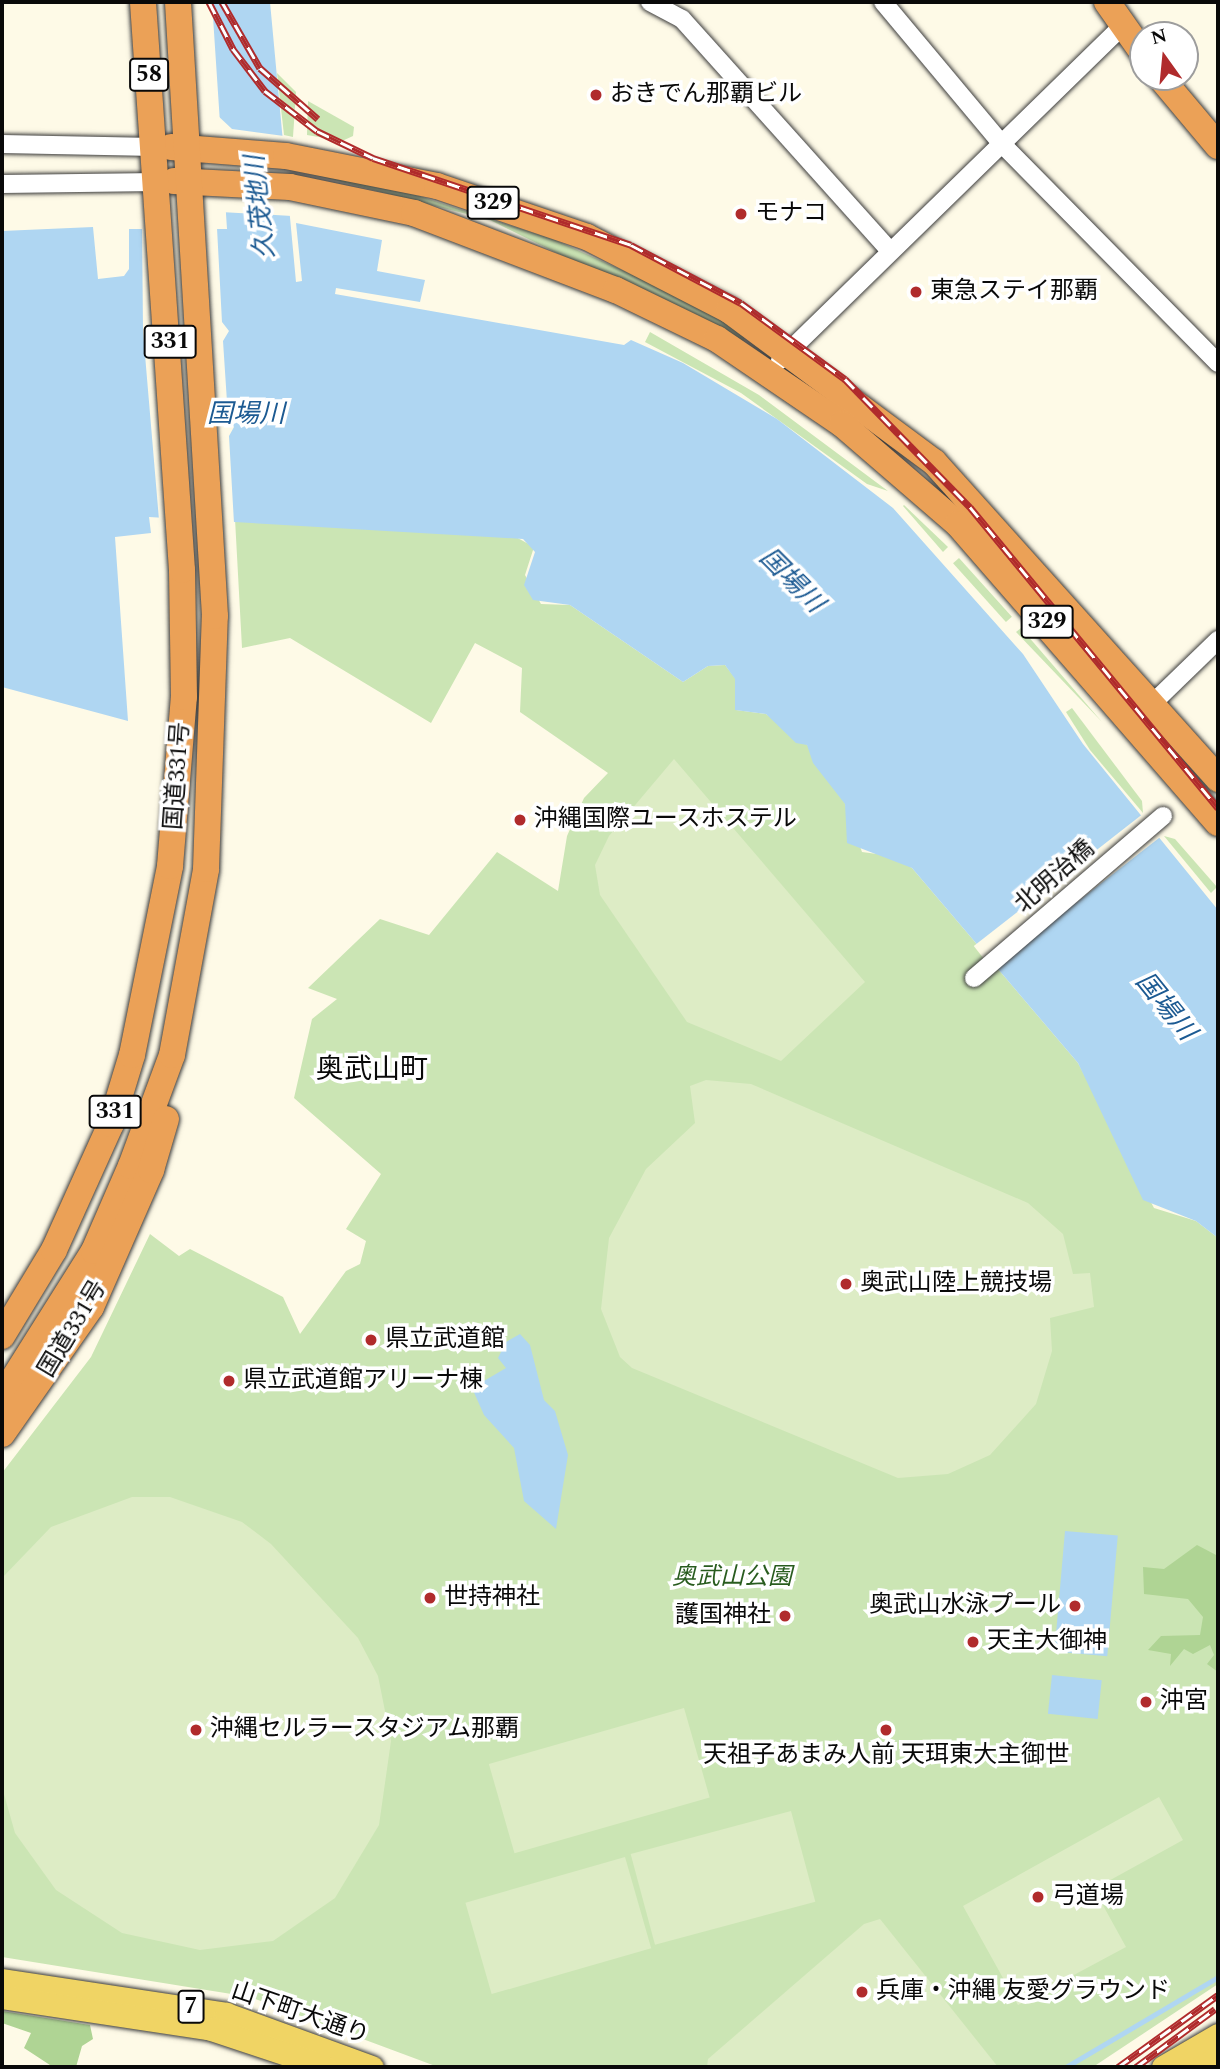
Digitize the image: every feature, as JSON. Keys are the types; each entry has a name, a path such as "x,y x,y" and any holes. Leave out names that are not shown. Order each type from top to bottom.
{"highway":[{"name":"58","path":"143,2 158,182"},
{"name":"58","path":"178,2 191,181"},
{"path":"1107,2 1129,33"},
{"path":"1172,91 1218,146"},
{"name":"329","path":"155,147 215,148 286,156 437,186 565,229 689,286 788,348 934,462 1153,703 1218,779"},
{"name":"国道331号","path":"2,1397 51,1326 94,1251 172,1055 206,869 214,696 212,526 191,181"},
{"name":"329","path":"158,182 217,181 290,187 386,206 479,235 685,322 771,374 886,458 958,524 1218,823"},
{"name":"国道331号","path":"2,1336 54,1250 111,1124 159,942 182,724 181,526 158,182"},
{"path":"1131,723 1153,703"},
{"name":"国道331号","path":"2,1434 85,1318 120,1244 173,1095 172,1055"}],"main road":[{"name":"山下町大通り","path":"2,1980 226,2014 372,2067"},
{"name":"山下町大通り","path":"2,1997 208,2028 325,2067"},
{"path":"1163,2067 1218,2035"},
{"path":"1201,2067 1218,2057"}],"street":[{"path":"650,2 682,19 889,250"},
{"path":"883,2 1001,143 1218,363"},
{"path":"771,374 788,348 1123,24"},
{"path":"2,144 155,147"},
{"path":"2,184 158,182"},
{"path":"1153,703 1218,640"},
{"name":"北明治橋","path":"980,973 1159,819"}],"green space":[{"path":"277,73 296,92 293,137 284,135"},
{"path":"308,101 354,127 353,136 342,141 307,135"},
{"path":"291,169 416,195 555,240 684,298 746,336 741,344 490,220"},
{"path":"650,332 759,395 888,491 867,484 741,393 645,342"},
{"path":"903,506 948,547 943,552"},
{"name":"奥武山公園","path":"235,519 514,536 534,547 525,575 541,604 570,605 683,682 708,666 725,665 735,678 736,710 766,714 811,748 843,798 862,852 892,856 912,868 1078,1063 1154,1208 1196,1221 1218,1238 1218,1984 1093,2067 438,2067 250,1997 2,1957 2,1473 91,1357 150,1234 179,1256 190,1249 283,1297 300,1334 346,1271 360,1264 366,1241 346,1229 381,1174 294,1098 312,1019 337,999 308,988 380,919 429,935 497,852 558,891 567,836 584,798 608,773 520,712 522,668 475,643 431,723 290,638 242,648"},
{"path":"959,558 1012,617 1006,622 953,563"},
{"path":"1021,628 1102,722 1016,632"},
{"path":"1072,708 1142,801 1143,813 1090,750 1066,712"},
{"path":"674,759 865,982 781,1061 687,1022 600,895 595,865 609,836"},
{"path":"1164,836 1175,839 1217,887 1211,893"},
{"name":"奥武山陸上競技場","path":"706,1080 751,1084 1028,1203 1063,1234 1073,1274 1090,1273 1094,1307 1050,1318 1052,1351 1036,1404 990,1455 948,1474 898,1478 632,1368 620,1357 601,1309 609,1238 646,1169 695,1123 690,1086"},
{"name":"沖縄セルラースタジアム那覇","path":"132,1497 170,1497 242,1522 271,1544 358,1638 378,1676 391,1741 379,1825 335,1898 273,1941 200,1950 122,1933 56,1890 15,1833 2,1787 2,1578 51,1527"},
{"path":"1197,1545 1218,1556 1218,1672 1207,1664 1214,1655 1210,1645 1193,1654 1184,1649 1170,1666 1171,1654 1148,1650 1161,1636 1200,1635 1203,1617 1188,1599 1144,1594 1143,1567 1164,1569"},
{"path":"684,1708 710,1797 514,1853 489,1764"},
{"name":"弓道場","path":"1159,1797 1183,1840 1094,1889 1126,1947 1018,2005 963,1906"},
{"path":"791,1811 815,1902 655,1945 631,1854"},
{"path":"625,1857 651,1948 492,1994 465,1903"},
{"name":"兵庫・沖縄 友愛グラウンド","path":"880,1919 998,2067 707,2067 708,2059 864,1924"},
{"path":"2,2011 90,2025 93,2039 82,2046 76,2067 53,2067 24,2048 31,2033 2,2023"}],"water":[{"path":"212,2 270,2 296,282 302,281 296,223 382,240 377,271 425,280 420,302 336,288 335,294 624,345 631,340 683,363 777,419 893,508 1023,654 1083,744 1218,910 1218,1238 1196,1221 1143,1200 1078,1063 912,868 847,843 845,804 813,763 807,745 796,743 766,714 735,710 735,679 725,665 708,666 683,682 570,605 533,600 524,585 535,552 523,539 149,517 151,533 115,537 128,721 2,687 2,231 93,227 98,279 124,276 129,269 129,229 227,229"},
{"path":"520,1334 530,1345 544,1400 555,1411 568,1455 556,1529 524,1501 514,1448 484,1415 472,1388 506,1368 498,1358 506,1342"},
{"path":"1065,1531 1118,1536 1107,1656 1054,1652"},
{"path":"1052,1675 1102,1680 1098,1719 1048,1714"}],"pier":[{"path":"215,113 232,129 284,136 292,216 221,212"},
{"path":"142,226 217,228 222,322 229,331 223,341 228,417 234,427 229,436 234,523 159,520 143,331"},
{"path":"1144,813 1162,836 992,969 974,946"}],"waterway":[{"path":"1066,2067 1218,1977"}],"railway":[{"path":"209,2 233,49 265,91 317,131 373,158 631,245 741,303 845,379 970,507 1218,808"},
{"path":"222,2 260,68 318,119"},
{"path":"1118,2067 1218,1995"},
{"path":"1136,2067 1215,2009"}],"place":[{"name":"おきでん那覇ビル","path":"596,95"},
{"name":"モナコ","path":"741,214"},
{"name":"東急ステイ那覇","path":"916,292"},
{"name":"沖縄国際ユースホステル","path":"520,820"},
{"name":"奥武山陸上競技場","path":"846,1284"},
{"name":"県立武道館","path":"371,1340"},
{"name":"県立武道館アリーナ棟","path":"229,1381"},
{"name":"世持神社","path":"430,1598"},
{"name":"奥武山水泳プール","path":"1075,1606"},
{"name":"護国神社","path":"785,1616"},
{"name":"天主大御神","path":"973,1642"},
{"name":"沖宮","path":"1146,1702"},
{"name":"沖縄セルラースタジアム那覇","path":"196,1730"},
{"name":"天祖子あまみ人前 天珥東大主御世","path":"886,1730"},
{"name":"弓道場","path":"1038,1897"},
{"name":"兵庫・沖縄 友愛グラウンド","path":"862,1992"}],"district":[{"name":"奥武山町","path":"372,1070"}],"water label":[{"name":"久茂地川","path":"261,207"},
{"name":"国場川","path":"246,415"},
{"name":"国場川","path":"791,581"},
{"name":"国場川","path":"1165,1007"}]}
